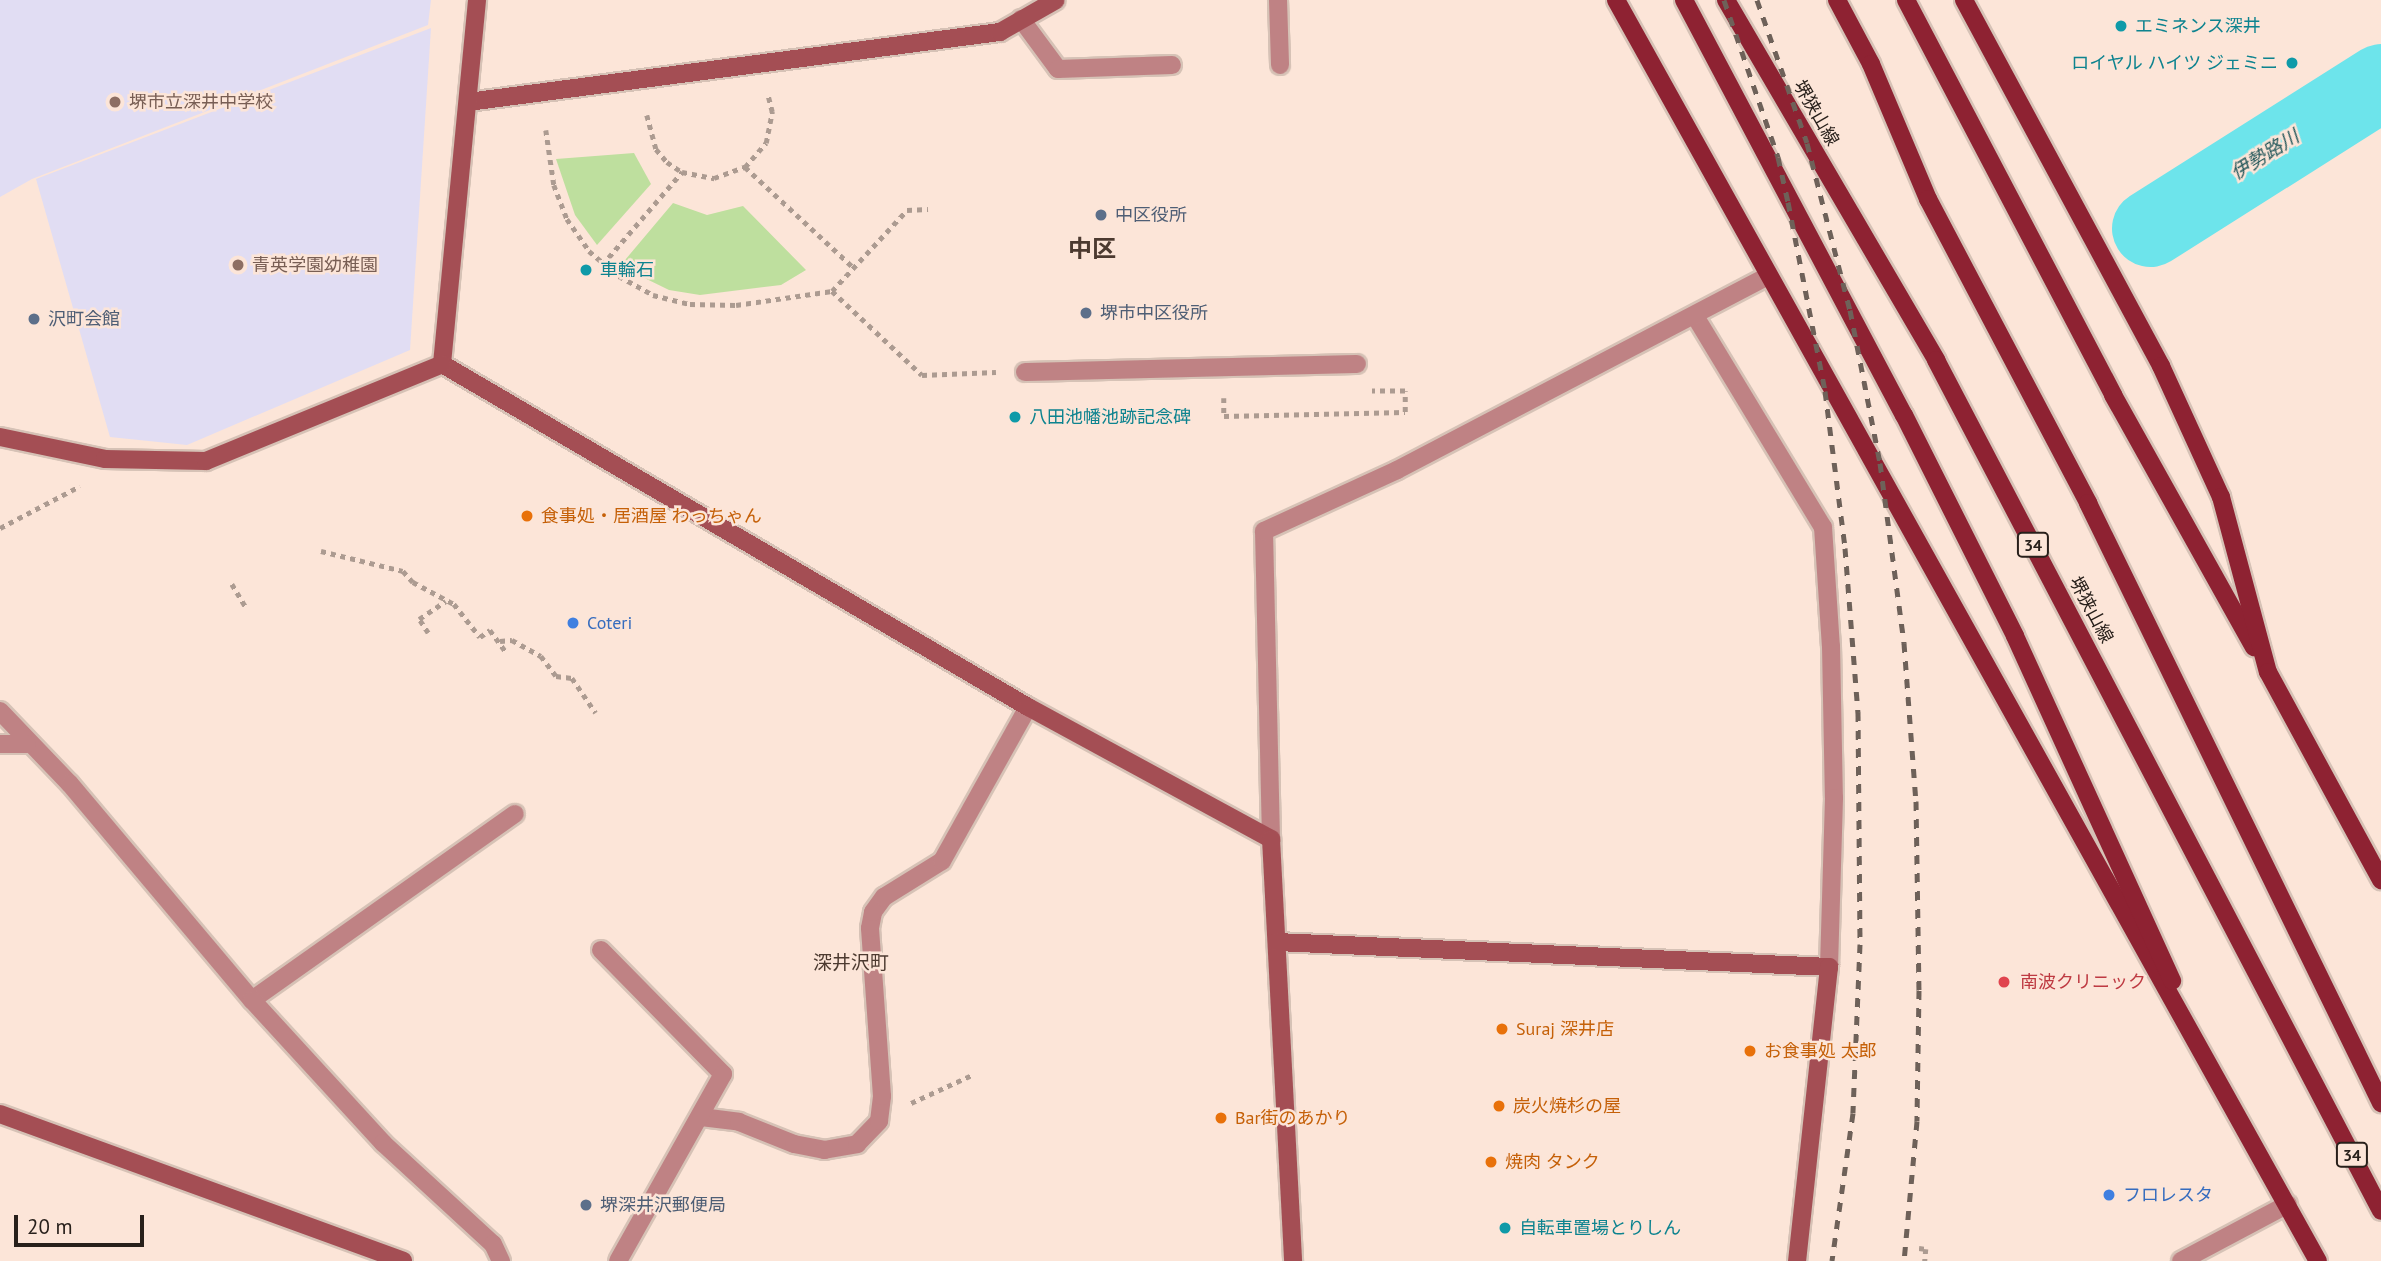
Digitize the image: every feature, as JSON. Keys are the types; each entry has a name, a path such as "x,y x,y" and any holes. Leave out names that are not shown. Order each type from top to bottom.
{"main road":[{"path":"1616,0 1766,277 2318,1261"},
{"path":"1684,0 1904,415 2015,636 2223,1092"},
{"name":"堺狭山線","path":"1726,0 1936,360 2381,1211"},
{"path":"1837,0 1871,64 1928,199 2088,503 2381,1103"},
{"path":"1906,0 2113,395 2269,672 2381,880"},
{"path":"1964,0 2161,366 2221,497 2269,672"}],"street":[{"path":"442,364 477,0"},
{"path":"468,102 999,32 1056,0"},
{"path":"1278,0 1280,65"},
{"path":"1021,19 1058,69 1172,65"},
{"path":"1293,1261 1271,839 1264,531 1397,470 1766,277"},
{"path":"1695,316 1823,527 1834,784 1829,967 1797,1261"},
{"path":"0,437 105,459 206,461 442,364"},
{"path":"442,364 1028,706 1271,839"},
{"path":"1025,372 1357,364"},
{"path":"702,1117 739,1122 794,1144 824,1150 857,1144 882,1116 870,928 873,912 884,897 942,860 1028,706"},
{"path":"0,711 27,744 70,784 252,1000 383,1143 493,1244 501,1261"},
{"path":"0,744 27,744"},
{"path":"252,1000 515,814"},
{"path":"1277,942 1829,967"},
{"path":"601,950 723,1074 702,1117 618,1261"},
{"path":"0,1114 403,1261"},
{"path":"2181,1261 2288,1204"}],"path":[{"path":"647,115 656,149 682,172 714,178 745,167 766,143 772,112 768,96"},
{"path":"546,130 554,185 567,219 603,265 653,295 690,304 736,305 832,291 907,210 928,209"},
{"path":"745,167 853,267"},
{"path":"603,265 682,172"},
{"path":"832,291 922,375 1025,372"},
{"path":"1224,416 1405,412 1405,391 1363,392"},
{"path":"1224,395 1238,394"},
{"path":"0,528 83,484 105,459"},
{"path":"321,551 403,571 412,582 446,601 480,637 490,630 506,652"},
{"path":"232,584 247,609"},
{"path":"428,633 419,619 446,601"},
{"path":"499,641 512,640 541,656 556,676 572,678 596,713"},
{"path":"882,1116 972,1076"},
{"path":"1919,1248 1926,1249 1925,1261"}],"shaded area":[{"name":"堺市立深井中学校","path":"0,0 431,0 428,25 32,179 0,197"},
{"name":"青英学園幼稚園","path":"431,28 410,350 187,445 110,437 36,179"}],"green space":[{"path":"634,153 651,184 597,245 575,215 556,159"},
{"path":"673,203 707,215 743,206 806,270 781,285 700,295 669,290 620,266"}],"waterway":[{"name":"伊勢路川","path":"2150,228 2381,82"}],"railway":[{"path":"1724,0 1778,157 1788,202 1825,391 1845,548 1858,712 1860,944 1853,1113 1832,1261"},
{"path":"1757,0 1807,143 1850,310 1880,463 1904,643 1916,801 1919,990 1917,1121 1904,1261"}],"place":[{"name":"エミネンス深井","path":"2121,26"},
{"name":"ロイヤル ハイツ ジェミニ","path":"2292,63"},
{"name":"堺市立深井中学校","path":"115,102"},
{"name":"中区役所","path":"1101,215"},
{"name":"青英学園幼稚園","path":"238,265"},
{"name":"車輪石","path":"586,270"},
{"name":"堺市中区役所","path":"1086,313"},
{"name":"沢町会館","path":"34,319"},
{"name":"八田池幡池跡記念碑","path":"1015,417"},
{"name":"食事処・居酒屋 わっちゃん","path":"527,516"},
{"name":"Coteri","path":"573,623"},
{"name":"南波クリニック","path":"2004,982"},
{"name":"Suraj 深井店","path":"1502,1029"},
{"name":"お食事処 太郎","path":"1750,1051"},
{"name":"炭火焼杉の屋","path":"1499,1106"},
{"name":"Bar街のあかり","path":"1221,1118"},
{"name":"焼肉 タンク","path":"1491,1162"},
{"name":"フロレスタ","path":"2109,1195"},
{"name":"堺深井沢郵便局","path":"586,1205"},
{"name":"自転車置場とりしん","path":"1505,1228"}],"district":[{"name":"中区","path":"1092,249"},
{"name":"深井沢町","path":"851,963"}]}
